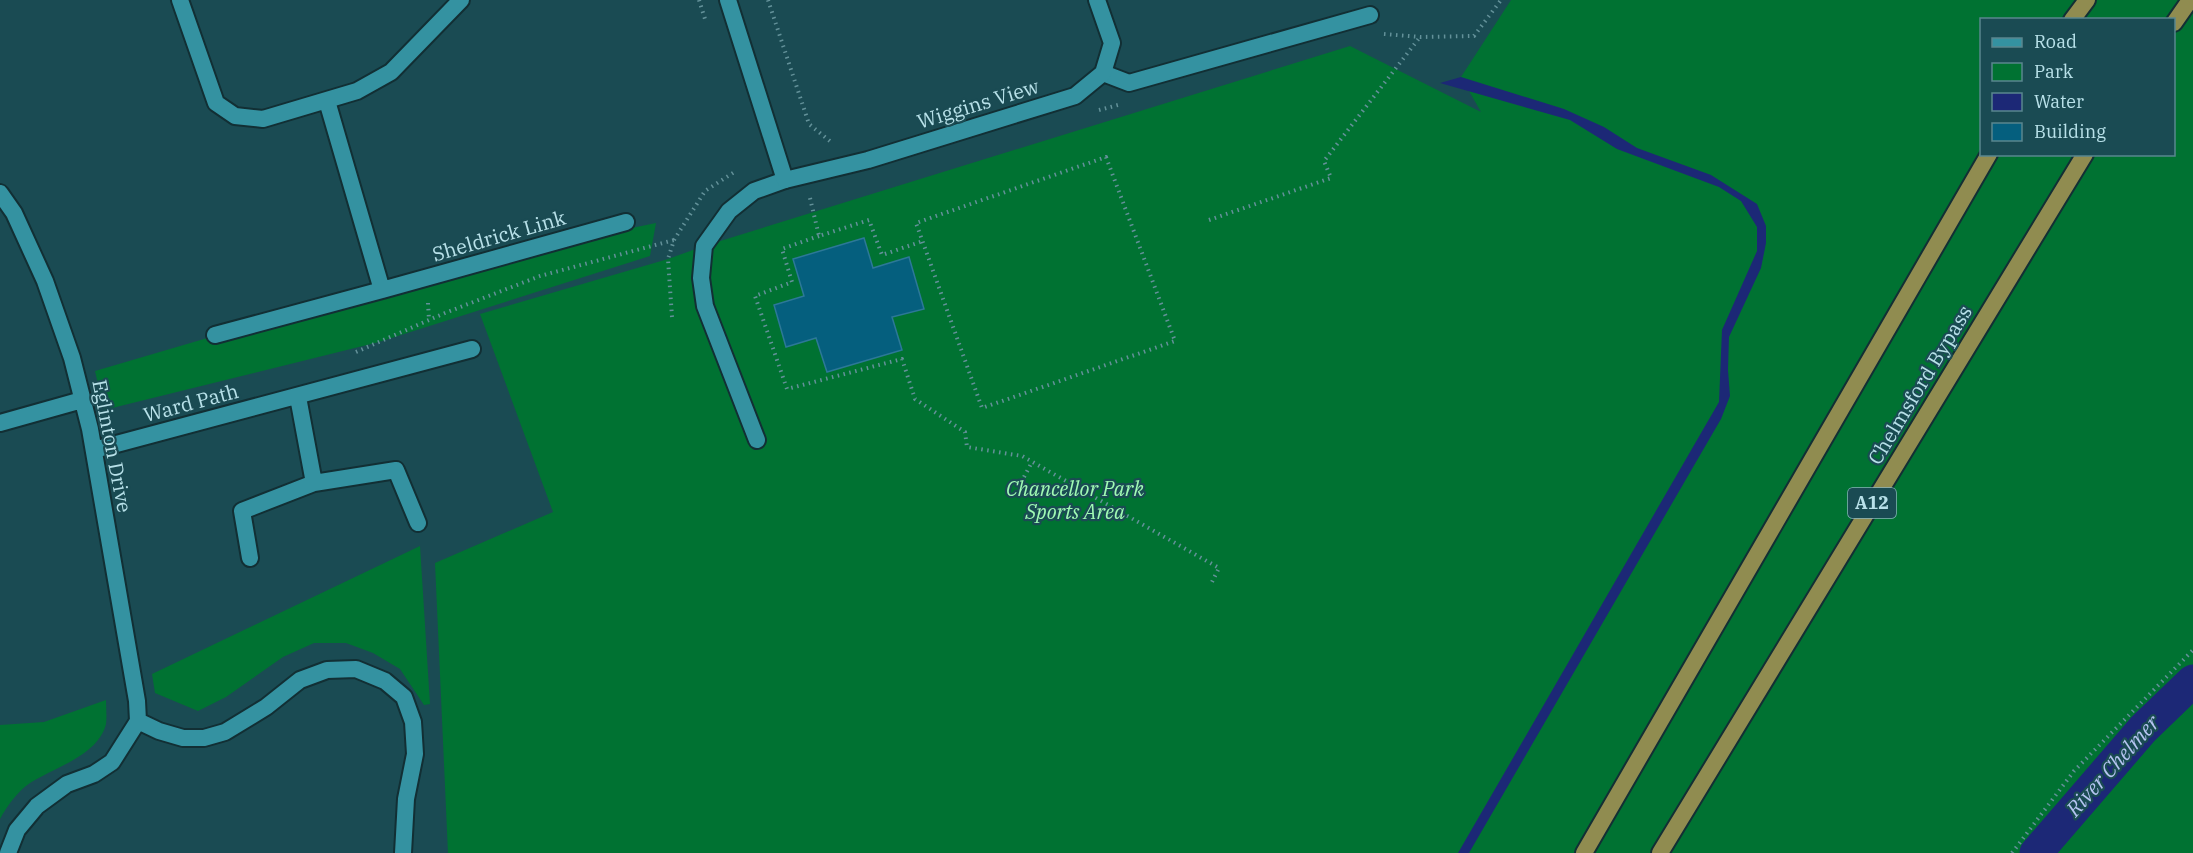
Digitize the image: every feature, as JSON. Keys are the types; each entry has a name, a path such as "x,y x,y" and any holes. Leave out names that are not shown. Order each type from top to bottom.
{"highway":[{"path":"2074,18 2087,0"},
{"path":"2175,22 2190,0"},
{"path":"1584,853 1988,156"},
{"name":"Chelmsford Bypass","path":"1659,853 2084,156"}],"street":[{"path":"180,0 216,103 235,116 263,119 357,91 391,72 451,3"},
{"path":"728,0 784,180"},
{"path":"1097,0 1112,43 1103,73 1129,83 1370,15"},
{"name":"Wiggins View","path":"757,440 705,306 701,278 704,246 729,211 754,191 784,180 868,160 1075,96 1103,73"},
{"path":"327,101 382,290"},
{"name":"Eglinton Drive","path":"0,193 14,213 45,281 72,358 94,450 137,701 138,721"},
{"name":"Sheldrick Link","path":"215,335 626,222"},
{"name":"Ward Path","path":"94,450 472,349"},
{"path":"298,397 314,483"},
{"path":"0,423 82,400"},
{"path":"250,558 242,511 314,483 396,470 418,523"},
{"path":"8,853 17,830 37,806 68,784 94,774 112,762 138,721 159,731 183,738 204,738 225,732 266,706 300,680 327,670 356,669 385,681 404,698 413,722 415,754 406,799 403,853"}],"path":[{"path":"699,0 706,22"},
{"path":"768,0 809,124 829,142 839,141"},
{"path":"1209,220 1331,178 1324,161 1420,37"},
{"path":"1106,157 1175,341 982,408 923,241 916,223 1106,157"},
{"path":"672,317 668,259 674,240 705,191 741,168"},
{"path":"807,173 819,236"},
{"path":"923,241 882,255 869,220 782,249 792,282 754,296 787,389 903,359 915,399 965,432 967,447 1022,456 1219,568 1211,584"},
{"path":"347,355 540,276 674,240"},
{"path":"1024,477 1032,462"},
{"path":"2012,853 2074,771 2193,650"}],"green space":[{"name":"Chancellor Park Sports Area","path":"1511,0 2193,0 2193,853 448,853 435,563 553,512 480,314 668,259 1350,46 1481,112 1461,77"},
{"path":"656,223 650,256 379,342 104,410 95,371 467,262"},
{"path":"420,546 430,704 424,705 400,669 373,653 346,643 314,643 283,657 226,697 198,711 155,693 152,674"},
{"path":"106,700 106,724 94,745 74,760 30,783 13,800 0,819 0,725 44,722"}],"water":[{"path":"1461,77 1564,109 1604,127 1637,148 1711,175 1757,204 1766,226 1766,243 1761,268 1729,337 1730,396 1721,419 1469,853 1458,853 1719,402 1722,330 1757,251 1757,227 1741,201 1719,187 1617,149 1570,120 1440,83"}],"building":[{"path":"864,238 873,268 909,257 924,309 892,317 902,350 827,372 816,338 786,347 774,305 804,296 793,259"}],"waterway":[{"name":"River Chelmer","path":"2036,853 2143,729 2193,681"}]}
